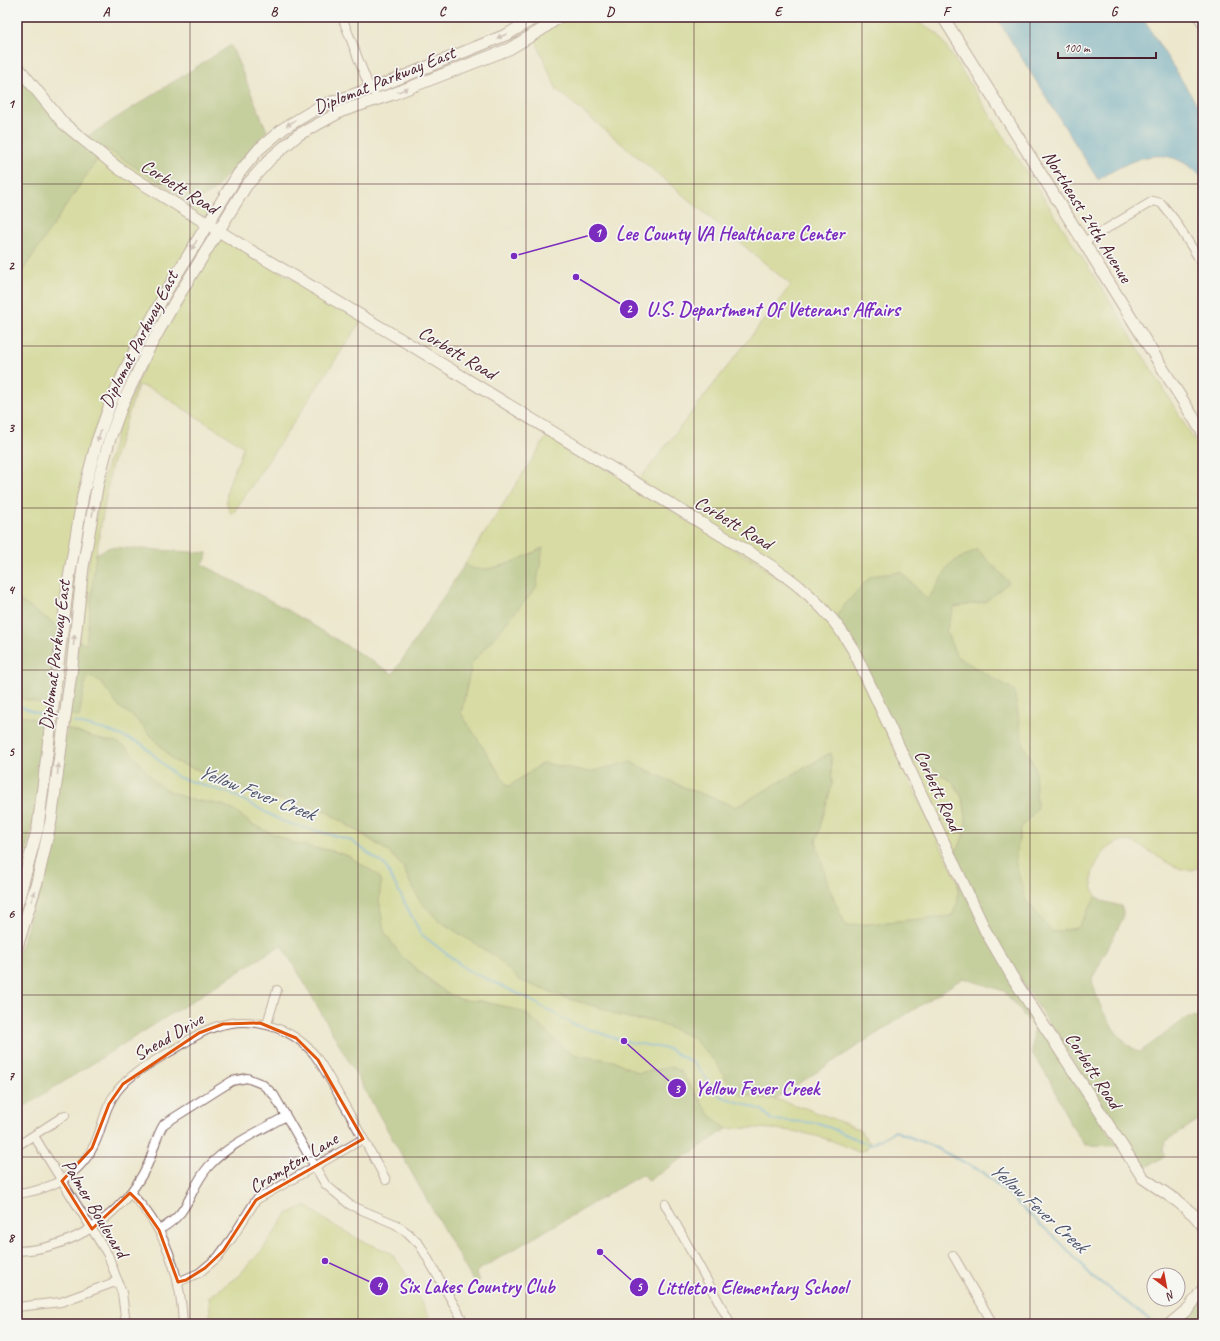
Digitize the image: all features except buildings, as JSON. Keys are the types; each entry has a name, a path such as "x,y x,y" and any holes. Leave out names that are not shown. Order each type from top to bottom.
{"main road":[{"name":"Diplomat Parkway East","path":"17,905 32,851 41,807 53,700 72,559 84,495 97,441 120,381 167,290 207,223 245,165 274,136 311,111 508,34 536,17"},
{"name":"Diplomat Parkway East","path":"17,946 44,853 56,791 84,560 98,482 117,418 131,387 176,300 246,186 279,150 319,122 342,111 381,98 509,48 541,30 559,17"},
{"name":"Northeast 24th Avenue","path":"943,17 1203,433"},
{"name":"Corbett Road","path":"17,66 63,123 103,158 218,231 414,347 779,570 816,600 839,628 854,651 979,918 1012,978 1143,1178 1177,1201 1194,1215 1203,1226"},
{"path":"120,381 131,387"},
{"path":"72,559 84,560"},
{"path":"32,851 44,853"},
{"path":"1177,1201 1203,1211"},
{"path":"1170,1324 1189,1308 1201,1292 1203,1284"}],"street":[{"path":"342,17 370,89 381,98"},
{"path":"1198,17 1203,25"},
{"path":"366,103 370,89"},
{"path":"1084,242 1153,201 1161,203 1174,219 1203,265"},
{"path":"267,1024 277,990"},
{"name":"Snead Drive","path":"17,1194 38,1190 62,1181 72,1173 87,1156 96,1140 112,1098 123,1084 135,1073 200,1033 215,1026 245,1022 267,1024 290,1034 313,1054 330,1079 386,1180"},
{"path":"17,1251 52,1246 92,1229 117,1209 130,1193 147,1167 159,1130 164,1124 225,1084 246,1078 262,1084 274,1095 325,1184 344,1200 358,1209 395,1224 414,1238 425,1252 466,1324"},
{"path":"17,1146 65,1115"},
{"path":"159,1230 171,1224 181,1214 203,1174 217,1158 228,1149 286,1116"},
{"name":"Palmer Boulevard","path":"34,1136 108,1256 118,1281 124,1303 126,1324"},
{"name":"Crampton Lane","path":"178,1282 199,1273 218,1257 256,1200 363,1139"},
{"path":"130,1193 146,1209 159,1230 178,1282 183,1324"},
{"path":"665,1204 731,1324"},
{"path":"953,1255 993,1324"},
{"path":"17,1307 45,1305 68,1300 118,1281"}],"highlighted area":[{"path":"260,1023 296,1038 318,1060 363,1139 256,1200 223,1251 205,1268 186,1280 178,1282 159,1230 141,1204 130,1193 92,1229 62,1181 92,1148 109,1104 123,1084 199,1033 223,1024"}],"green space":[{"path":"565,17 910,17 938,34 1103,290 1203,454 1203,866 1191,870 1178,868 1143,847 1132,842 1120,841 1109,847 1095,865 1092,874 1092,883 1096,896 1078,928 1051,932 1025,899 1015,861 1021,828 1037,809 1035,768 1023,745 1014,691 956,656 946,631 954,607 985,602 1008,581 977,549 950,564 928,600 901,572 871,576 842,608 836,617 639,480 791,285 557,90 535,39"},
{"path":"231,45 267,131 214,190 193,204 105,148 102,152 85,138"},
{"path":"17,72 98,158 17,279"},
{"path":"105,148 209,212 205,218 102,152"},
{"path":"98,158 202,224 107,400 59,627 17,599 17,279"},
{"path":"208,228 213,232 129,382 125,380 145,340"},
{"path":"219,236 362,320 232,515 226,498 227,490 243,446 154,390 138,385 111,468 96,554 86,646 78,640 81,606 102,483 121,420 150,354"},
{"path":"549,433 797,589 835,630 848,652 958,882 958,901 952,916 846,926 829,888 816,842 832,784 830,753 736,807 681,786 630,762 589,772 543,763 508,787 461,713 472,663 535,588 542,548 515,561 492,568 482,570 472,568 465,564"},
{"path":"110,547 207,553 206,559 202,564 288,610 393,674 465,564 472,568 492,568 515,561 543,548 536,588 472,663 461,713 508,787 543,763 589,772 630,762 681,786 736,807 831,753 832,784 816,842 829,888 846,926 952,916 958,901 958,882 1117,1146 1085,1145 1070,1124 1053,1085 1032,1053 1034,1028 1004,991 963,978 775,1099 741,1095 732,1089 718,1065 692,1037 651,1020 637,1020 617,1015 599,1007 569,999 519,980 496,957 438,920 419,900 403,867 389,852 322,809 252,793 224,778 174,761 134,717 118,706 101,682 92,677 86,678 79,717 69,714 78,640 86,645 96,554"},
{"path":"977,549 1009,582 985,602 954,607 946,631 957,657 1014,690 1023,745 1035,768 1037,809 1021,828 1015,860 1025,899 1052,932 1078,928 1096,896 1102,901 1121,906 1123,918 1092,979 1098,1000 1108,1021 1115,1031 1131,1047 1140,1052 1188,1017 1203,1016 1203,1117 1166,1141 1162,1150 1165,1156 1142,1170 988,928 953,855 963,838 966,819 963,800 959,791 953,783 925,764 921,762 909,761 836,617 842,608 871,576 901,572 928,600 950,564"},
{"path":"17,599 59,627 49,706 17,697"},
{"path":"92,677 102,682 118,706 134,717 174,761 286,801 322,809 389,852 403,867 410,883 438,920 496,957 519,980 569,999 599,1007 617,1015 637,1020 651,1020 693,1037 718,1065 732,1089 753,1097 775,1099 805,1108 849,1125 859,1130 871,1144 865,1150 857,1152 827,1139 811,1135 777,1129 727,1129 710,1115 680,1071 650,1071 638,1073 615,1061 579,1056 565,1050 525,1013 480,1001 462,1000 445,992 401,956 383,931 379,899 381,883 378,875 348,856 329,850 294,843 251,824 238,813 223,805 189,799 171,792 155,782 127,748 115,742 106,741 67,729 69,714 79,717 86,678"},
{"path":"17,697 49,706 47,723 17,714"},
{"path":"17,714 47,723 37,806 17,892"},
{"path":"67,729 106,741 115,741 127,748 155,782 171,792 189,799 223,805 238,813 251,824 294,843 329,850 348,856 378,875 381,883 379,899 384,931 401,956 445,992 462,1000 480,1001 525,1013 565,1050 579,1056 615,1061 638,1073 671,1067 680,1071 710,1115 727,1129 648,1181 645,1176 641,1175 477,1271 476,1274 479,1281 474,1283 302,979 281,945 17,1111 17,957 27,928"},
{"path":"909,761 921,762 925,764 953,783 959,791 963,800 966,819 963,838 953,855"},
{"path":"306,1205 325,1220 358,1239 391,1253 403,1269 433,1324 211,1324 209,1297 238,1276 263,1249 287,1214"},
{"path":"1203,1301 1203,1324 1175,1324"}],"water":[{"path":"996,17 1142,17 1203,114 1203,179 1190,167 1177,159 1164,156 1151,156 1138,159 1098,180"}],"waterway":[{"name":"Yellow Fever Creek","path":"17,705 42,715"},
{"name":"Yellow Fever Creek","path":"74,722 109,731 142,744 177,777 232,794 284,822 350,840 385,865 421,934 466,969 523,996 573,1024 624,1041 668,1049 694,1063 720,1096 762,1110 772,1120 819,1123 870,1145 895,1131 932,1146 983,1172 1061,1243 1092,1276 1150,1320 1153,1324"}],"place":[{"name":"Lee County VA Healthcare Center","path":"514,256"},
{"name":"U.S. Department Of Veterans Affairs","path":"576,277"},
{"name":"Yellow Fever Creek","path":"624,1041"},
{"name":"Littleton Elementary School","path":"600,1252"},
{"name":"Six Lakes Country Club","path":"325,1261"}]}
